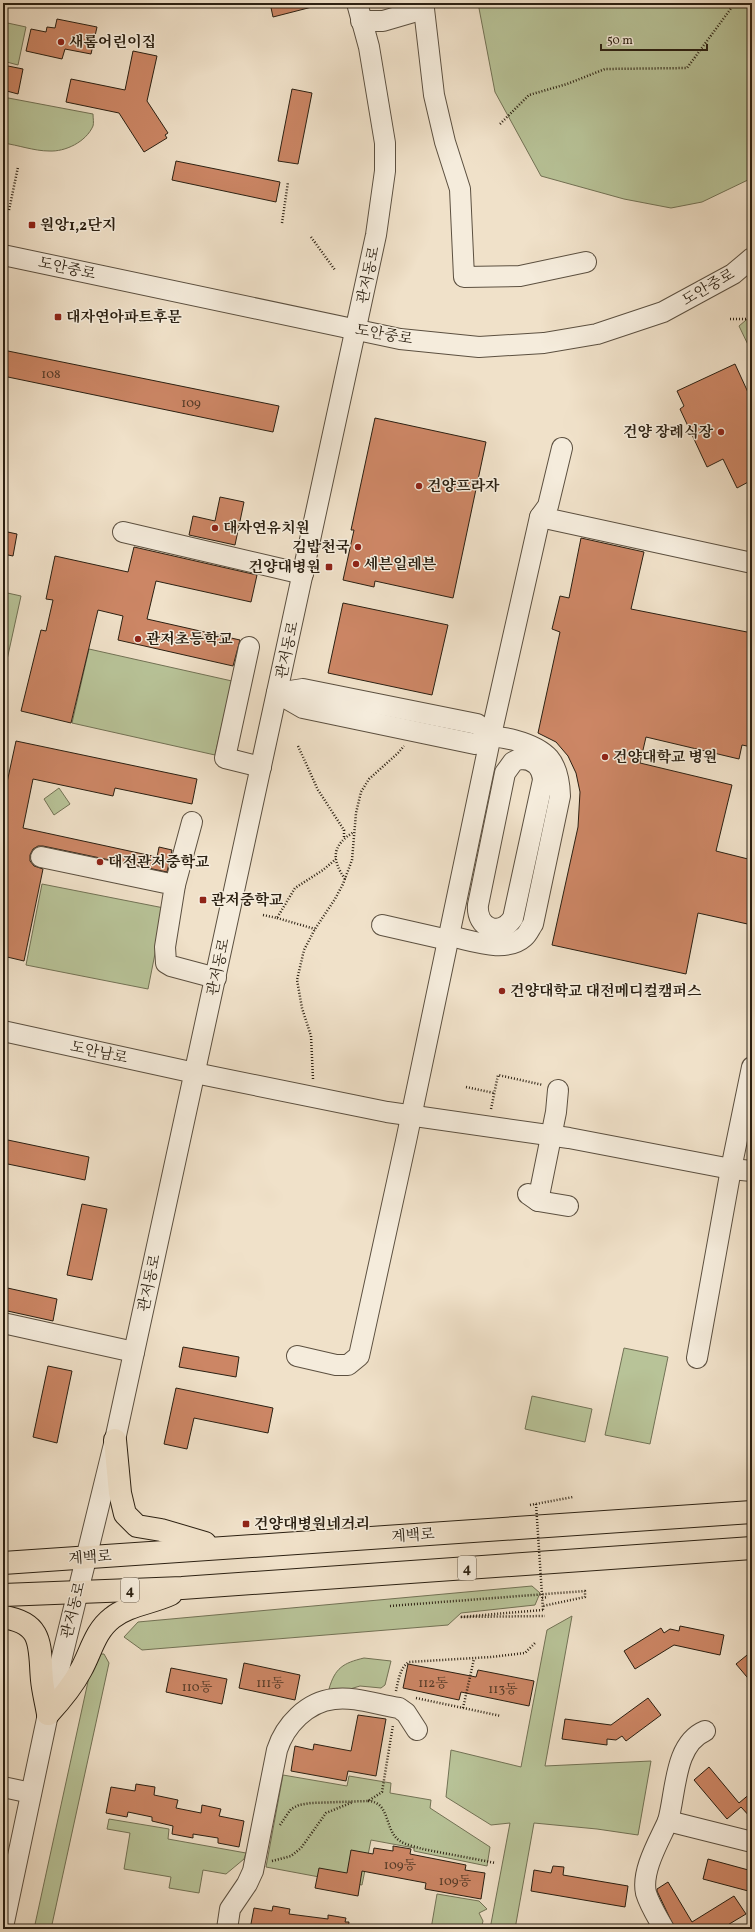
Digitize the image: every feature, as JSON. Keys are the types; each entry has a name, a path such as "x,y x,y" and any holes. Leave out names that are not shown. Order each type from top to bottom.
{"main road":[{"path":"115,1440 120,1494 125,1514 137,1526 161,1530 217,1547"},
{"name":"계백로","path":"3,1563 217,1547 752,1512"},
{"name":"4","path":"3,1595 182,1588 752,1548"},
{"path":"48,1714 70,1690 82,1669 102,1626 112,1617 125,1610 158,1600 182,1588"},
{"path":"3,1617 24,1622 35,1635 41,1652 42,1680 48,1714"}],"street":[{"path":"359,12 383,21 424,6 434,95 445,142 460,189 464,277 520,276 586,262"},
{"name":"관저동로","path":"3,1927 48,1714 115,1440 377,228 386,171 385,144 369,47 359,12"},
{"name":"도안중로","path":"3,255 400,339 479,347 544,343 597,334 663,312 733,274 752,258"},
{"path":"297,1356 336,1365 348,1365 359,1356 412,1115 491,735 540,517 548,506 562,448"},
{"path":"540,517 752,563"},
{"path":"123,532 303,574"},
{"path":"249,647 225,758 261,767"},
{"path":"277,693 303,688 477,724 491,735 528,744 560,796 532,924 524,937 508,945 492,944 449,938 382,925"},
{"path":"525,759 542,765 542,780 513,918 504,927 493,929 482,923 479,918 478,905 505,773 513,762 525,759"},
{"path":"192,822 174,885 165,947 166,962 171,966 216,978"},
{"path":"42,857 174,885"},
{"name":"도안남로","path":"3,1031 195,1073 412,1115 551,1136 752,1172"},
{"path":"697,1358 731,1169 752,1067"},
{"path":"553,1088 551,1136 532,1197 568,1206"},
{"path":"3,1323 134,1352"},
{"path":"227,1929 230,1909 247,1884 253,1871 277,1750 284,1733 295,1719 319,1703 335,1698 345,1698 398,1708 406,1713 417,1730"},
{"path":"664,1929 650,1902 645,1881 648,1867 668,1821 679,1765 686,1746 697,1734 705,1731"},
{"path":"3,1787 31,1793"},
{"path":"668,1821 752,1842"}],"path":[{"path":"500,124 529,95 567,84 605,69 687,68 735,3"},
{"path":"9,210 18,167"},
{"path":"282,223 288,182"},
{"path":"311,237 335,270"},
{"path":"730,319 752,319"},
{"path":"313,1079 311,1036 302,1008 297,980 304,950 315,929 335,900 352,860 356,812 361,792 369,779 398,753 407,742"},
{"path":"298,746 318,790 344,830 344,837"},
{"path":"345,879 335,854 344,837 354,831"},
{"path":"277,918 295,888 323,870 336,859"},
{"path":"263,915 315,929"},
{"path":"490,1109 498,1075 553,1088"},
{"path":"466,1087 494,1093"},
{"path":"530,1505 573,1497"},
{"path":"536,1504 543,1610 460,1617 545,1616"},
{"path":"390,1606 584,1591 585,1597 543,1606"},
{"path":"542,1598 548,1597"},
{"path":"396,1694 400,1675 405,1664 409,1662 474,1659 525,1653 536,1642"},
{"path":"463,1708 474,1659"},
{"path":"410,1697 500,1716"},
{"path":"368,1801 382,1792 393,1725"},
{"path":"278,1830 291,1809 299,1805 311,1803 375,1801 380,1805 392,1832 401,1842 442,1853 495,1863"},
{"path":"273,1856 271,1862 291,1856 301,1848 326,1814 353,1802"}],"green space":[{"path":"478,3 752,3 752,178 702,202 671,208 624,199 541,176 495,92"},
{"path":"3,22 26,27 18,65 3,61"},
{"path":"3,97 93,114 93,126 90,132 80,141 62,150 43,151 3,143"},
{"path":"752,315 752,353 739,326"},
{"path":"3,592 21,596 3,678"},
{"path":"89,649 232,681 215,755 72,723"},
{"path":"59,788 70,804 54,815 44,799"},
{"path":"42,884 164,908 148,989 26,965"},
{"path":"624,1348 668,1357 650,1444 605,1435"},
{"path":"532,1396 592,1409 585,1442 525,1429"},
{"path":"532,1586 540,1593 535,1605 461,1613 448,1625 142,1650 124,1637 138,1622"},
{"path":"572,1616 545,1766 651,1761 638,1835 597,1829 534,1823 515,1929 490,1929 510,1823 491,1825 446,1797 451,1750 521,1767 547,1630"},
{"path":"94,1654 104,1654 109,1663 51,1929 34,1929"},
{"path":"364,1658 391,1661 385,1685 381,1688 360,1686 340,1692 329,1689 337,1671 345,1664"},
{"path":"283,1775 347,1786 349,1776 391,1783 390,1793 431,1800 430,1808 490,1847 487,1866 414,1851 414,1848 371,1840 362,1885 266,1867"},
{"path":"109,1819 169,1829 168,1839 246,1853 244,1859 226,1874 203,1870 199,1893 169,1888 171,1877 124,1869 130,1833 107,1829"},
{"path":"437,1894 479,1901 487,1909 479,1913 483,1921 481,1929 431,1929"}],"building":[{"path":"270,3 312,3 312,7 273,17"},
{"name":"새롬어린이집","path":"57,19 97,27 91,54 65,49 62,59 26,51 31,29 46,32 47,27 55,28"},
{"path":"133,51 157,56 147,101 168,133 165,135 167,138 144,152 119,113 66,102 71,79 125,90"},
{"path":"3,65 23,69 18,94 3,90"},
{"path":"292,89 312,93 298,164 278,161"},
{"path":"176,161 280,182 276,202 172,180"},
{"path":"3,350 279,406 273,432 3,376"},
{"name":"건양 장례식장","path":"735,364 752,401 752,480 737,488 723,459 707,467 680,409 684,406 677,391"},
{"name":"건양프라자","path":"375,418 486,442 453,598 375,581 374,587 343,580 354,530 351,530"},
{"name":"대자연유치원","path":"220,497 244,502 235,545 189,535 193,516 215,521"},
{"path":"3,531 17,534 13,556 3,554"},
{"name":"건양대학교 병원","path":"581,538 644,552 631,609 752,633 752,747 742,745 739,759 646,737 640,763 732,785 716,851 752,860 752,925 698,913 686,974 552,945 578,827 580,792 576,773 568,756 556,742 538,733 560,632 552,629 560,596 569,598"},
{"path":"134,547 257,575 251,602 156,581 147,619 240,640 233,666 118,640 123,616 98,610 71,723 21,711 41,630 46,631 53,600 46,599 55,556 128,572"},
{"path":"343,603 448,625 432,695 328,673"},
{"path":"16,741 197,779 192,804 115,788 113,796 33,779 23,828 157,857 159,847 172,850 167,872 43,846 38,846 33,849 30,855 30,861 34,866 43,869 24,961 3,956 3,801"},
{"path":"3,1139 89,1157 85,1180 3,1163"},
{"path":"82,1204 107,1209 92,1280 67,1275"},
{"path":"3,1287 57,1299 53,1321 3,1310"},
{"path":"183,1347 239,1357 236,1377 179,1367"},
{"path":"48,1366 72,1371 57,1443 33,1437"},
{"path":"176,1388 273,1408 268,1433 194,1418 187,1449 164,1444"},
{"path":"680,1626 724,1635 720,1655 674,1645 635,1669 624,1651 661,1628 664,1633 670,1629 679,1631"},
{"path":"752,1651 752,1683 736,1664"},
{"path":"244,1663 300,1675 295,1700 239,1688"},
{"path":"408,1664 476,1677 478,1670 534,1681 529,1706 461,1692 459,1700 403,1688"},
{"path":"171,1668 227,1679 222,1704 166,1692"},
{"path":"648,1698 661,1715 626,1741 622,1736 616,1740 607,1739 607,1745 562,1739 565,1719 611,1725"},
{"path":"358,1715 386,1719 376,1776 348,1771 346,1781 291,1771 295,1746 313,1750 314,1744 351,1751"},
{"path":"709,1767 739,1803 752,1792 752,1819 741,1807 727,1819 694,1780"},
{"path":"136,1784 155,1787 154,1795 178,1800 176,1808 201,1813 202,1805 221,1809 219,1816 244,1821 239,1847 218,1843 218,1838 193,1834 193,1838 172,1834 173,1826 152,1821 152,1817 128,1812 127,1817 106,1813 111,1787 135,1791"},
{"path":"393,1846 411,1849 410,1854 466,1865 465,1870 485,1873 481,1899 425,1889 426,1883 362,1871 358,1896 315,1888 319,1868 347,1873 351,1850 373,1854 374,1848 393,1851"},
{"path":"708,1859 752,1871 752,1892 703,1879"},
{"path":"553,1866 564,1867 563,1875 628,1886 625,1907 531,1891 534,1870 551,1873"},
{"path":"668,1882 692,1922 734,1896 746,1914 721,1929 675,1929 657,1891 657,1889"},
{"path":"273,1906 290,1909 289,1914 328,1919 328,1915 346,1918 345,1922 349,1922 348,1929 250,1929 254,1908 272,1911"}],"place":[{"name":"새롬어린이집","path":"61,42"},
{"name":"원앙1,2단지","path":"32,225"},
{"name":"대자연아파트후문","path":"58,317"},
{"name":"건양 장례식장","path":"721,432"},
{"name":"건양프라자","path":"419,486"},
{"name":"대자연유치원","path":"215,528"},
{"name":"김밥천국","path":"358,547"},
{"name":"세븐일레븐","path":"356,564"},
{"name":"건양대병원","path":"329,567"},
{"name":"관저초등학교","path":"138,639"},
{"name":"건양대학교 병원","path":"605,757"},
{"name":"대전관저중학교","path":"100,862"},
{"name":"관저중학교","path":"203,900"},
{"name":"건양대학교 대전메디컬캠퍼스","path":"502,991"},
{"name":"건양대병원네거리","path":"246,1524"}]}
